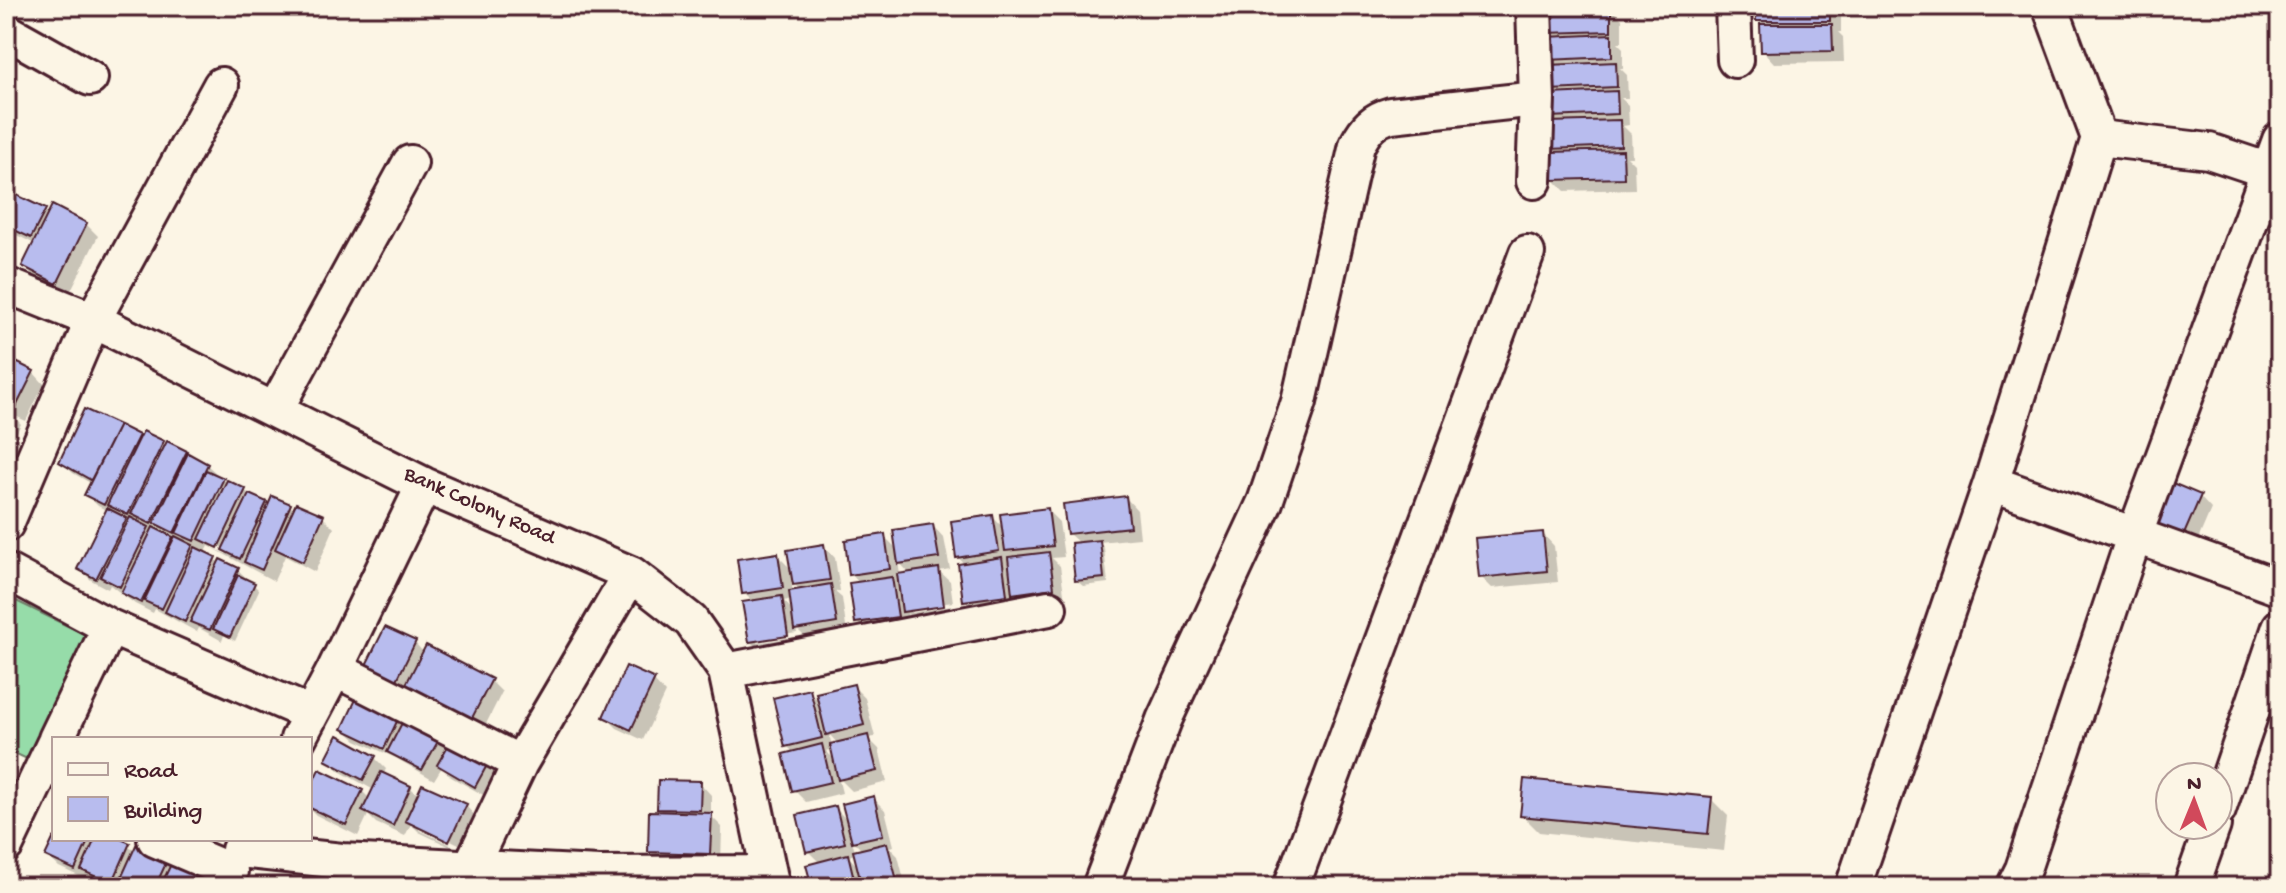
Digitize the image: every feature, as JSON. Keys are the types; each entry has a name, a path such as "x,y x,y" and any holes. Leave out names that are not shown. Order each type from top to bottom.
{"street":[{"path":"1534,6 1537,99 1534,181"},
{"path":"1733,6 1735,60"},
{"path":"1853,887 1991,483 2099,138 2050,6"},
{"path":"6,31 90,78"},
{"path":"6,524 93,320 221,85"},
{"path":"1100,887 1164,720 1265,502 1299,402 1357,145 1365,130 1377,119 1391,115 1537,99"},
{"path":"2014,887 2023,869 2135,534 2274,156 2099,138"},
{"path":"275,410 410,163"},
{"path":"1291,887 1527,253"},
{"name":"Bank Colony Road","path":"6,285 93,320 424,485 631,574 691,621 726,671 771,880"},
{"path":"1991,483 2280,588"},
{"path":"6,571 304,726 424,485"},
{"path":"470,877 520,763 631,574"},
{"path":"726,671 1049,608"},
{"path":"57,737 110,627"},
{"path":"2234,763 2280,627"},
{"path":"335,669 520,763"},
{"path":"6,845 31,785 52,746"},
{"path":"162,841 234,862 341,874 771,880"},
{"path":"2191,887 2207,841"}],"green space":[{"path":"6,596 86,635 29,760 6,749"}],"building":[{"path":"1611,6 1611,31 1545,33 1544,7"},
{"path":"1756,6 1830,6 1830,21 1756,21"},
{"path":"1760,24 1832,24 1833,51 1761,52"},
{"path":"1612,34 1612,57 1547,60 1546,37"},
{"path":"1616,62 1617,87 1549,90 1548,65"},
{"path":"1617,91 1618,114 1549,117 1549,94"},
{"path":"1620,120 1621,146 1549,149 1548,122"},
{"path":"1623,150 1624,178 1551,180 1551,152"},
{"path":"6,190 46,209 31,238 6,226"},
{"path":"52,205 87,223 57,284 22,266"},
{"path":"6,357 34,371 14,411 6,407"},
{"path":"84,409 119,425 91,480 59,462"},
{"path":"119,425 139,435 104,505 84,495"},
{"path":"143,431 164,441 128,515 107,505"},
{"path":"167,441 187,451 151,524 131,514"},
{"path":"188,453 208,464 174,533 154,523"},
{"path":"206,470 224,478 194,541 176,533"},
{"path":"2163,479 2201,495 2182,539 2145,523"},
{"path":"227,480 246,489 218,548 199,539"},
{"path":"249,494 267,502 240,559 222,550"},
{"path":"272,496 291,504 262,570 244,562"},
{"path":"1126,496 1130,527 1067,534 1063,504"},
{"path":"296,503 324,515 303,562 275,549"},
{"path":"107,508 127,518 96,579 77,569"},
{"path":"1048,508 1053,546 1005,551 1000,514"},
{"path":"993,515 999,551 956,558 951,521"},
{"path":"130,517 149,527 120,587 100,577"},
{"path":"933,524 939,558 898,564 893,530"},
{"path":"153,527 173,537 141,603 121,593"},
{"path":"1543,532 1547,571 1479,578 1475,538"},
{"path":"885,534 890,569 849,575 845,540"},
{"path":"175,536 193,545 162,609 144,601"},
{"path":"1100,540 1104,578 1075,581 1071,543"},
{"path":"824,544 830,580 793,585 787,550"},
{"path":"195,547 216,557 185,622 165,612"},
{"path":"1049,552 1054,588 1012,594 1008,557"},
{"path":"778,553 783,588 742,594 737,559"},
{"path":"1002,557 1007,595 963,601 958,564"},
{"path":"220,559 239,568 210,630 190,622"},
{"path":"939,568 944,606 902,612 897,574"},
{"path":"238,575 255,583 230,637 213,629"},
{"path":"892,577 898,617 855,623 849,583"},
{"path":"831,584 837,623 794,630 789,591"},
{"path":"782,596 788,636 749,642 742,602"},
{"path":"385,627 416,641 394,686 363,671"},
{"path":"426,645 492,679 470,722 404,688"},
{"path":"626,666 655,679 631,730 603,717"},
{"path":"854,684 864,725 826,735 816,693"},
{"path":"810,689 822,738 785,747 773,698"},
{"path":"358,695 400,715 384,749 342,729"},
{"path":"405,717 441,736 422,770 387,752"},
{"path":"338,735 376,756 363,780 325,760"},
{"path":"868,735 877,771 838,780 830,744"},
{"path":"453,737 491,758 475,787 437,765"},
{"path":"822,744 831,782 792,791 783,754"},
{"path":"319,769 363,790 346,825 312,809 312,784"},
{"path":"381,772 411,786 393,826 362,811"},
{"path":"1524,779 1712,797 1708,834 1520,816"},
{"path":"658,780 701,781 700,810 657,809"},
{"path":"422,784 467,804 449,842 405,821"},
{"path":"874,796 883,835 852,842 842,804"},
{"path":"836,806 845,843 806,852 797,815"},
{"path":"649,811 712,813 710,854 648,852"},
{"path":"52,841 88,841 75,870 45,856"},
{"path":"94,841 130,843 112,884 81,870"},
{"path":"887,843 898,884 862,887 853,851"},
{"path":"136,845 168,859 155,887 117,887"},
{"path":"848,854 856,887 812,887 806,865"},
{"path":"172,862 205,878 201,887 160,887"},
{"path":"276,881 335,883 334,887 275,887"},
{"path":"2257,881 2280,881 2280,887 2257,887"}]}
